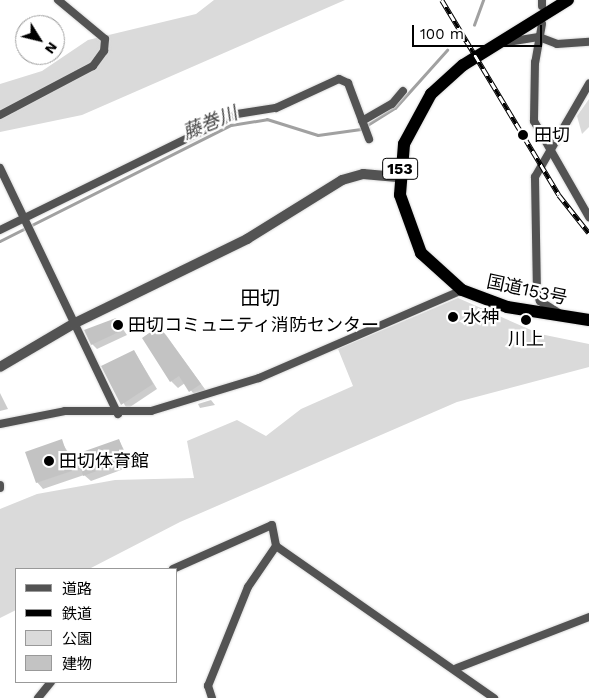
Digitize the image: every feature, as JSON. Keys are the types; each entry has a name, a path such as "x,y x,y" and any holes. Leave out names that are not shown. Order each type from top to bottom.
{"highway":[{"name":"国道153号","path":"568,0 499,42 446,79 426,100 404,144 400,177 403,208 414,240 429,263 462,290 508,307 589,320"}],"street":[{"path":"0,115 93,66 104,51 105,39 58,0"},
{"path":"542,24 539,37 533,114 548,151 589,217"},
{"path":"499,42 539,37 557,44 589,42"},
{"path":"0,230 237,114 276,108 339,79 348,83 367,136"},
{"path":"563,316 540,301 535,283 535,177 548,151 589,84"},
{"path":"362,122 376,115 403,91"},
{"path":"0,168 73,324 118,414"},
{"path":"0,367 73,324 247,239 342,180 363,174 400,177"},
{"path":"0,424 64,412 118,414 151,411 259,378 462,290"},
{"path":"175,568 258,528 272,526 276,546 457,668 494,698"},
{"path":"212,698 208,686 248,587 276,546"},
{"path":"457,668 589,617"},
{"path":"38,698 51,683"}],"green space":[{"path":"214,0 345,0 82,115 0,132 0,84 42,71 51,65 65,65 65,56 88,40 196,14"},
{"path":"589,99 589,127 582,134 577,116"},
{"path":"458,298 540,334 589,344 589,367 457,402 180,522 91,568 15,568 15,610 0,618 0,509 37,494 115,480 194,478 187,441 237,420 266,436 301,409 353,386 338,349"}],"building":[{"path":"116,318 123,330 91,345 84,330"},
{"path":"159,326 201,384 189,392 179,376 170,382 142,338"},
{"path":"134,350 153,384 121,405 101,366"},
{"path":"62,439 68,457 119,439 127,460 83,476 81,468 36,483 25,452"}],"waterway":[{"name":"藤巻川","path":"474,25 483,0"},
{"name":"藤巻川","path":"0,241 231,125 267,119 318,135 361,129 395,108 447,50"}],"railway":[{"path":"442,0 559,195 589,233"}],"place":[{"name":"田切","path":"523,135"},
{"name":"水神","path":"453,317"},
{"name":"川上","path":"526,320"},
{"name":"田切コミュニティ消防センター","path":"118,325"},
{"name":"田切体育館","path":"49,461"}],"district":[{"name":"田切","path":"260,298"}]}
